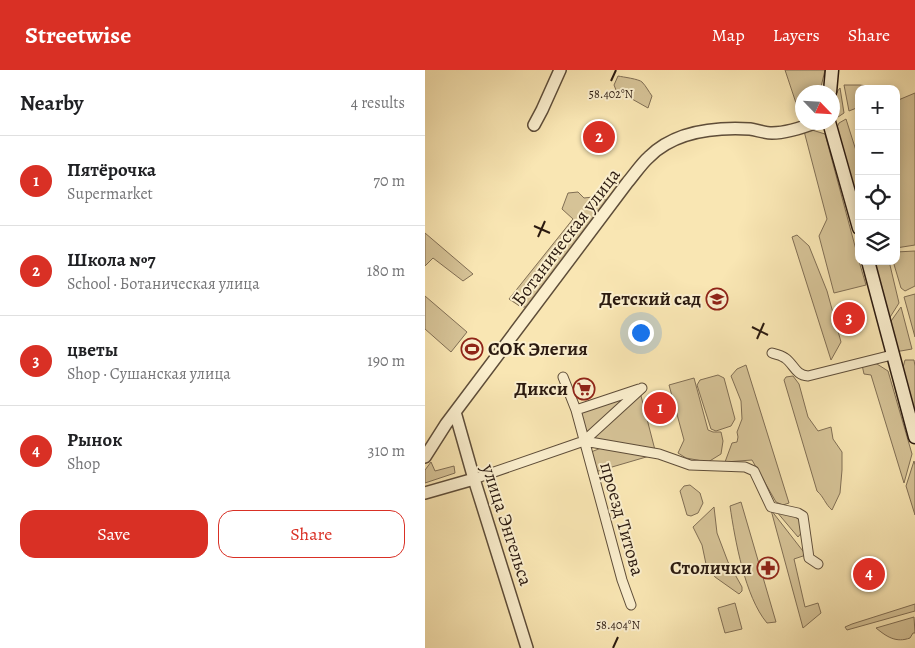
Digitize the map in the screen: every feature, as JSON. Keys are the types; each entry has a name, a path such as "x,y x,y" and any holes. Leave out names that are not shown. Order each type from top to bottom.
{"main road":[{"path":"831,85 832,70"},
{"path":"831,130 857,220"},
{"path":"869,265 915,437"}],"street":[{"path":"534,125 543,110 560,70"},
{"name":"Ботаническая улица","path":"425,457 455,412 649,156 674,139 700,131 751,129 773,133 795,129"},
{"path":"772,353 786,358 795,371 804,376 892,355"},
{"name":"проезд Титова","path":"563,377 576,410 622,580 631,604"},
{"path":"425,493 584,441 642,388 576,410"},
{"name":"улица Энгельса","path":"455,412 473,478 527,648"},
{"path":"584,441 659,454 690,465 745,466 753,471 771,507 799,512 803,516 809,558 818,564"}],"shaded area":[{"path":"785,70 825,70 821,85 795,85 795,100"},
{"path":"618,76 642,82 652,96 648,108 616,90 614,85"},
{"path":"844,85 855,85 855,109 849,111"},
{"path":"840,88 844,113 840,116"},
{"path":"915,93 915,245 900,247 900,130 900,99"},
{"path":"846,119 855,147 855,201 835,132 836,130 840,130 840,122"},
{"path":"812,130 825,134 855,246 855,265 860,265 866,285 834,293 819,236 827,219 804,131"},
{"path":"578,192 584,198 593,197 610,201 528,307 521,307 509,299 573,219 562,209 568,193"},
{"path":"425,233 473,274 463,281 433,258 425,266"},
{"path":"797,235 809,246 827,291 841,342 831,360 792,237"},
{"path":"915,251 915,286 905,291 901,288 894,265 900,265 900,252"},
{"path":"873,265 890,265 899,303 887,322"},
{"path":"915,294 915,337 904,297"},
{"path":"425,296 467,332 451,352 425,329"},
{"path":"901,307 912,349 895,352 889,324"},
{"path":"905,360 914,360 915,418 902,371"},
{"path":"877,364 888,371 912,454 904,483 871,375 864,374 862,365"},
{"path":"746,365 789,503 783,505 776,502 752,460 725,462 732,443 737,442 737,432 742,419 741,401 731,376 737,369"},
{"path":"718,375 724,378 735,419 731,426 716,431 711,429 697,385 700,380"},
{"path":"793,376 799,384 808,417 818,431 831,427 833,439 842,452 840,493 832,510 817,491 784,380 786,377"},
{"path":"694,378 708,430 721,432 723,441 721,454 708,462 686,458 678,453 684,440 669,385"},
{"path":"640,392 655,450 595,442 593,434"},
{"path":"632,394 586,433 580,411"},
{"path":"601,448 653,455 595,472 591,452"},
{"path":"914,461 915,465 915,515 906,486"},
{"path":"431,462 435,471 454,466 455,473 425,483 425,470"},
{"path":"690,485 700,493 703,503 698,513 691,516 687,515 680,491 684,486"},
{"path":"741,502 776,622 767,623 759,612 742,568 730,506"},
{"path":"714,507 717,533 728,562 742,587 742,591 739,594 715,577 706,564 702,545 693,527"},
{"path":"771,510 806,555 794,559 805,607 818,603 821,613 803,628"},
{"path":"776,511 797,515 802,521 802,532 798,537"},
{"path":"735,603 742,629 725,633 718,608"},
{"path":"915,604 915,611 847,630 845,627 852,624"},
{"path":"914,617 915,633 910,638 900,640 892,638 876,628"}],"place":[{"name":"Школа №7","path":"599,137"},
{"name":"Детский сад","path":"717,299"},
{"name":"цветы","path":"849,318"},
{"name":"СОК Элегия","path":"472,349"},
{"name":"Дикси","path":"584,389"},
{"name":"Пятёрочка","path":"660,408"},
{"name":"Столички","path":"768,568"},
{"name":"Рынок","path":"869,574"}]}
